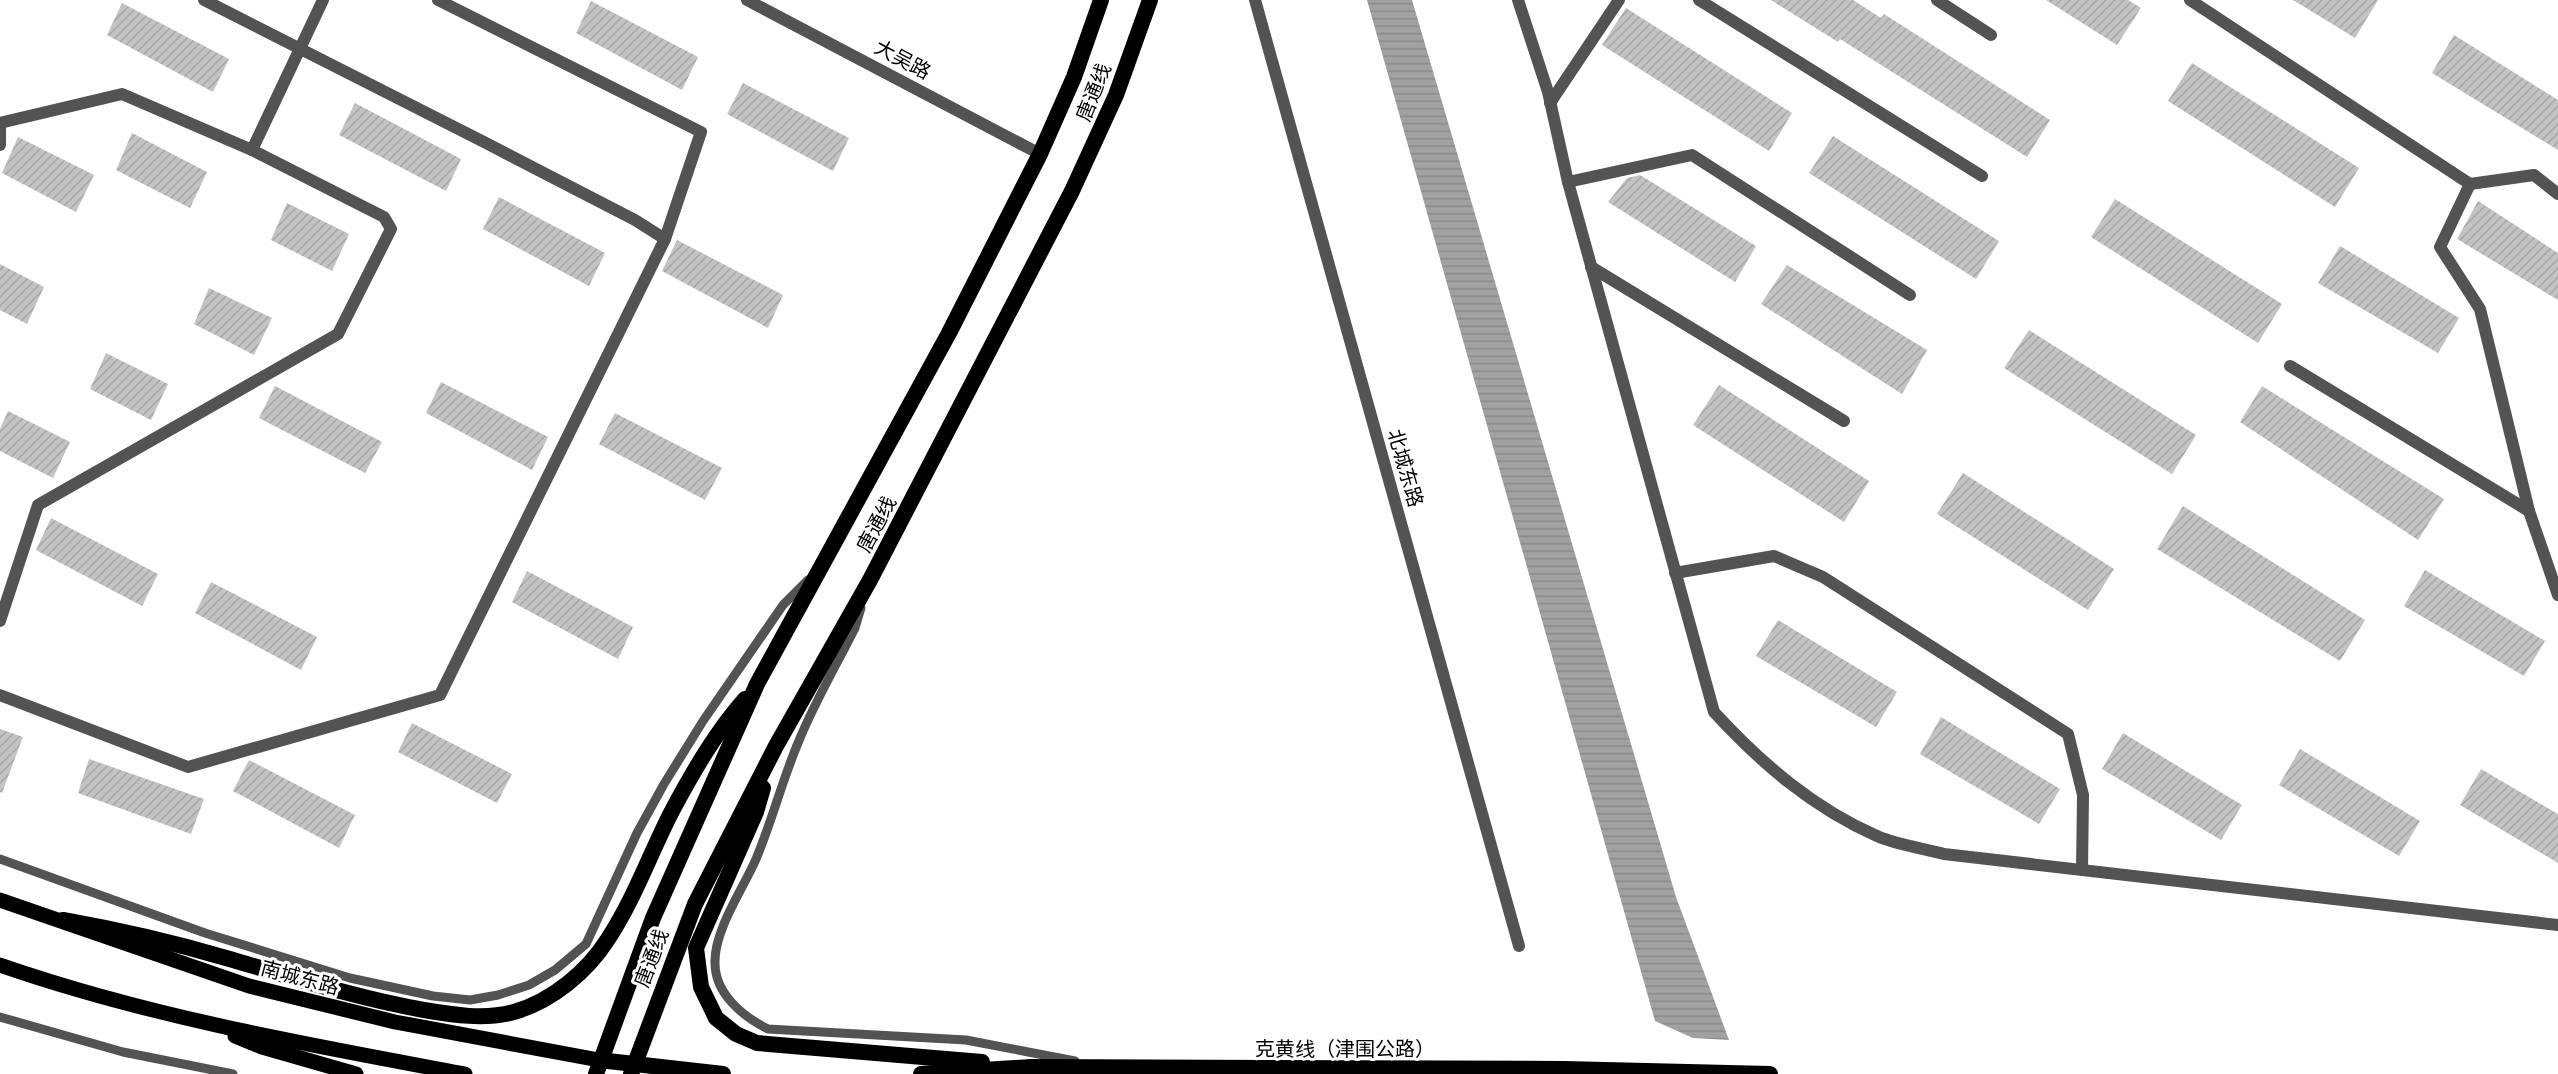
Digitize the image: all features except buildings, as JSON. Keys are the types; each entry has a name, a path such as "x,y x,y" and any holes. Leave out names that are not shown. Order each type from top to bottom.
{"highway":[{"name":"唐通线","path":"597,1067 653,918 757,684 949,333 1040,154 1074,77 1101,0"},
{"name":"唐通线","path":"632,1069 695,904 776,746 870,580 1072,191 1116,95 1150,0"},
{"path":"63,920 147,935 307,984 381,1002 474,1017 512,1013 540,1002 567,984 592,961 626,908 673,809 721,727 757,684"},
{"path":"776,746 756,812 734,857 696,948 701,987 716,1018 736,1034 757,1043 1031,1067"},
{"path":"597,1067 723,1074"},
{"name":"克黄线（津围公路）","path":"921,1074 1031,1067 1564,1069 1770,1074"}],"main road":[{"name":"南城东路","path":"0,900 249,986 394,1022 597,1067"},
{"path":"0,965 201,1022 465,1074"},
{"path":"201,1022 262,1047 356,1074"}],"street":[{"path":"204,0 635,220 665,239"},
{"path":"252,150 323,0"},
{"path":"0,695 188,767 440,695 665,239 701,132 438,0"},
{"name":"大吴路","path":"747,0 1040,154"},
{"name":"北城东路","path":"1255,0 1519,946"},
{"path":"1518,0 1550,103 1568,182 1714,712 1752,754 1818,805 1879,837 1944,854 2558,926"},
{"path":"1550,103 1619,0"},
{"path":"1699,0 1982,176"},
{"path":"1937,0 1991,35"},
{"path":"2190,0 2470,184 2534,175 2558,194"},
{"path":"0,145 0,125 122,94 252,150 384,217 391,229 338,334 38,505 0,621"},
{"path":"1568,182 1692,155 1910,295"},
{"path":"2470,184 2439,247 2480,309 2529,511 2558,595"},
{"path":"1591,267 1844,421"},
{"path":"2290,366 2529,511"},
{"path":"1676,573 1774,556 1824,577 2068,734 2083,795 2082,870"}],"lane":[{"path":"0,859 205,933 392,988 470,1000 498,995 529,985 555,970 586,944 637,833 703,720 783,605 823,565"},
{"path":"870,580 855,628 807,721 770,825 719,939 714,961 720,984 729,1001 748,1018 768,1029 966,1040 1116,1068"},
{"path":"0,1017 123,1052 233,1074"}],"shaded area":[{"path":"1367,0 1412,0 1676,897 1729,1040 1693,1038 1655,1021"}]}
